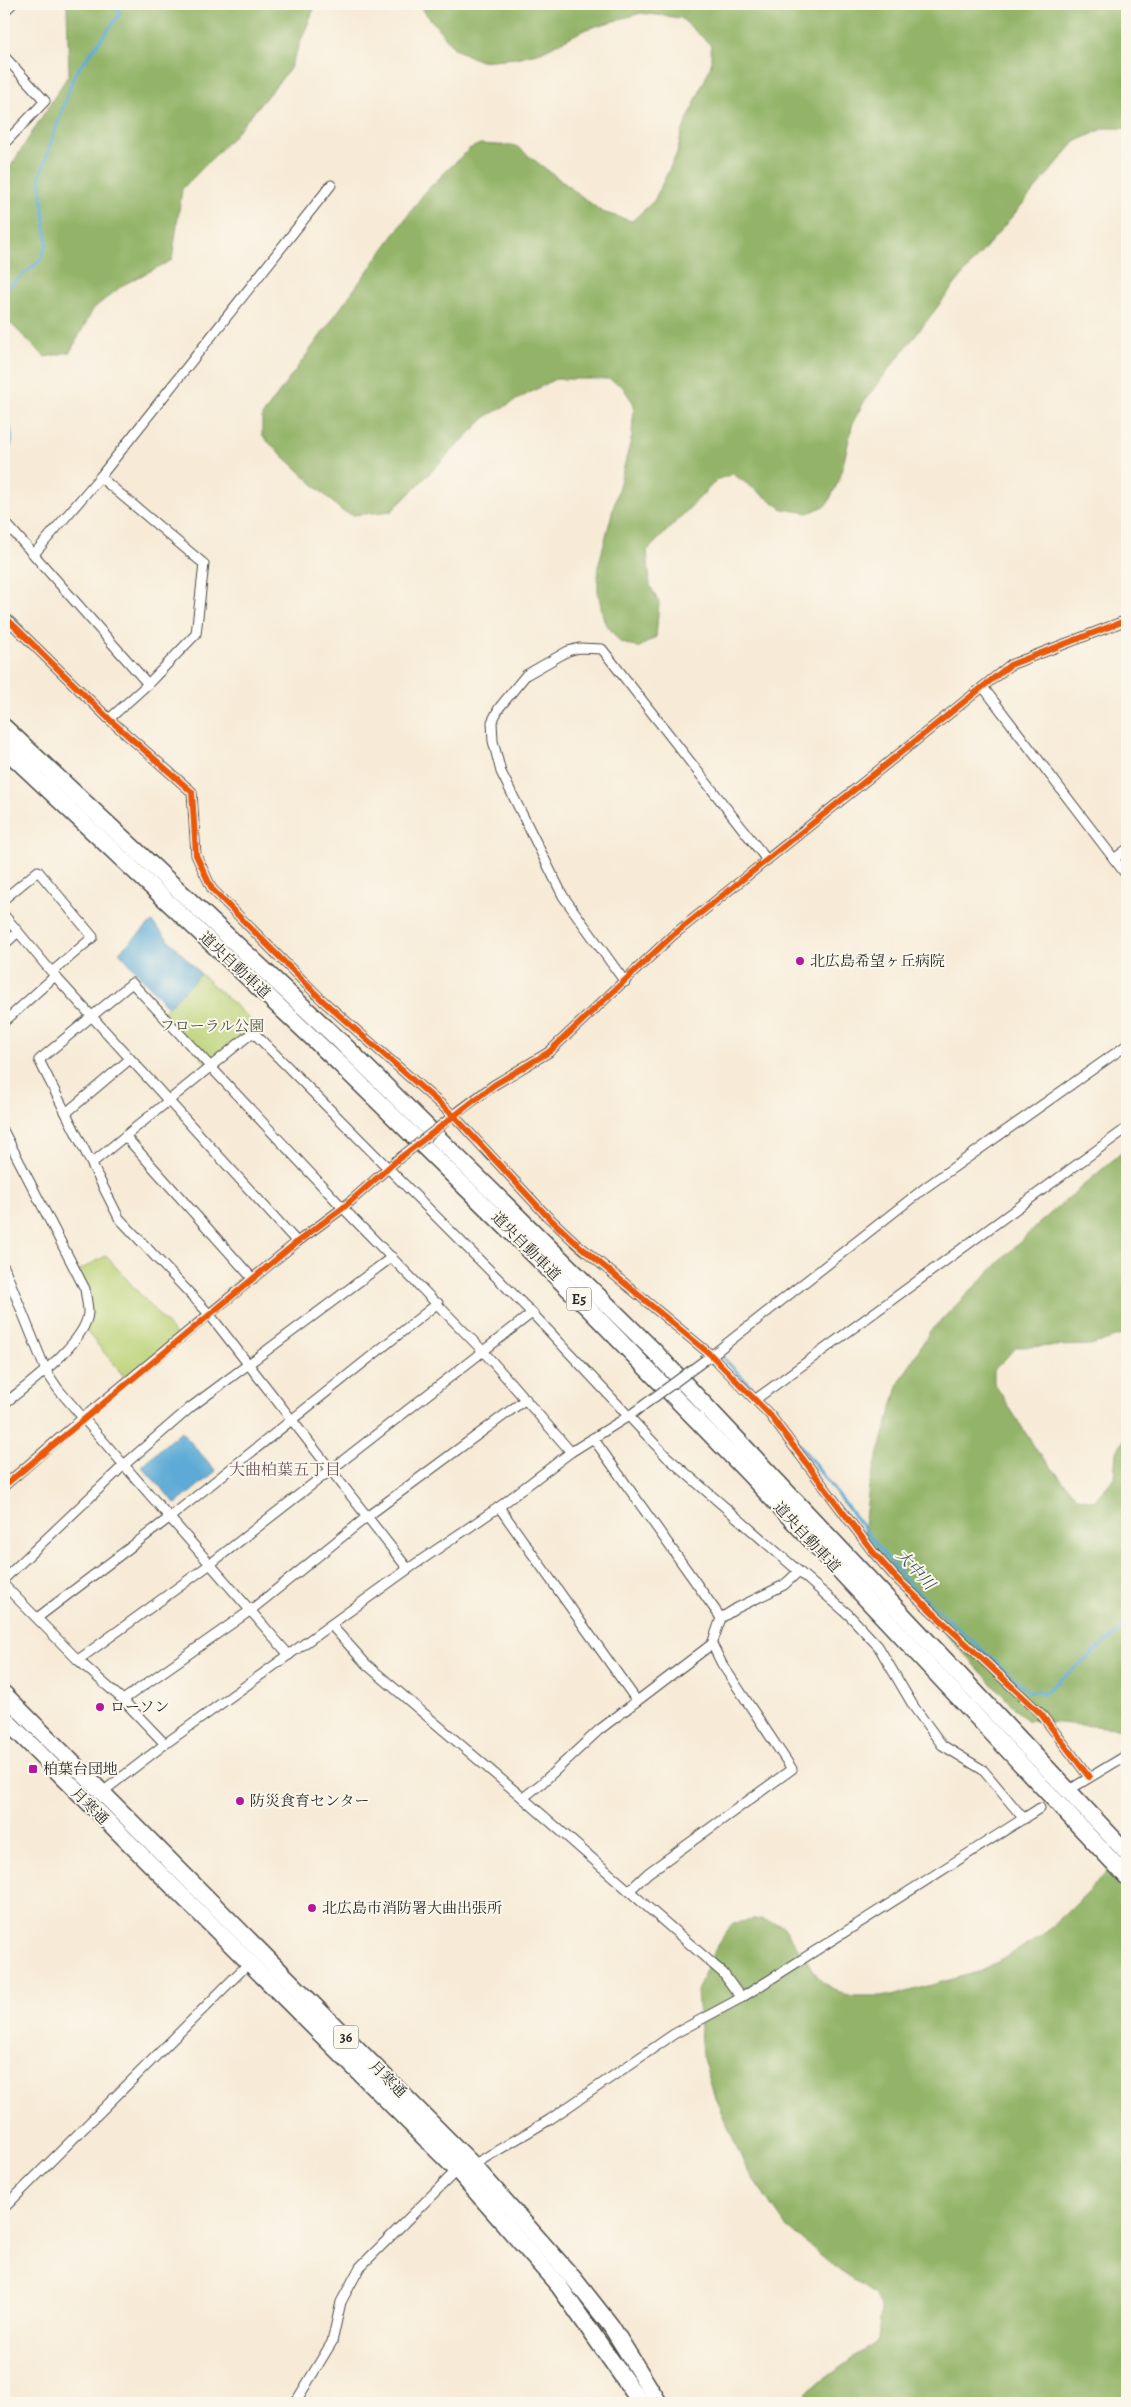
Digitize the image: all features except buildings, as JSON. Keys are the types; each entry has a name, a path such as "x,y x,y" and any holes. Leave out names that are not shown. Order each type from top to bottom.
{"highway":[{"name":"道央自動車道","path":"4,727 341,1042 653,1350 1127,1854"},
{"name":"道央自動車道","path":"4,748 340,1064 594,1314 716,1439 1127,1877"},
{"name":"月寒通","path":"4,1694 101,1793 457,2170 559,2286 640,2403"},
{"name":"月寒通","path":"4,1718 88,1804 255,1957 473,2164 590,2299 611,2326 660,2403"}],"street":[{"path":"4,12 12,4"},
{"path":"4,56 45,100 4,144"},
{"path":"34,554 100,477 331,184"},
{"path":"100,477 204,564 196,634 148,684 108,719"},
{"path":"4,521 148,684"},
{"path":"4,616 108,719 192,792 196,855 212,889 323,1001 451,1118 546,1215 756,1399 873,1552 896,1578 1041,1714 1089,1777"},
{"path":"4,1486 83,1418 296,1242 342,1208 396,1161 494,1085 549,1052 672,936 1010,665 1127,620"},
{"path":"625,982 563,896 501,772 493,741 492,722 499,708 526,675 568,650 579,648 602,649 767,860"},
{"path":"983,687 1127,876"},
{"path":"1114,858 1127,849"},
{"path":"4,900 38,871 93,937 4,1022"},
{"path":"4,914 53,974 296,1242"},
{"path":"4,945 18,932"},
{"path":"408,1569 293,1419 210,1315 119,1218 39,1060 132,983 342,1208 438,1303 483,1351 571,1452"},
{"path":"92,1163 254,1032 532,1313 630,1415 666,1456 849,1615 878,1646 914,1707 942,1744 983,1770 1024,1819"},
{"path":"88,1804 165,1744 408,1569 499,1507 571,1452 630,1415 708,1358 926,1187 1127,1045"},
{"path":"66,1113 130,1059"},
{"path":"756,1399 1127,1128"},
{"path":"4,1132 85,1289 88,1314 76,1340 46,1371 4,1404"},
{"path":"125,1136 252,1278"},
{"path":"4,1579 124,1464 191,1407 392,1257"},
{"path":"4,1267 46,1371 83,1418 289,1655"},
{"path":"36,1618 170,1518 438,1303"},
{"path":"78,1660 209,1565 532,1313"},
{"path":"123,1700 251,1610 368,1516 526,1399"},
{"path":"593,1438 721,1618"},
{"path":"499,1507 638,1701"},
{"path":"523,1798 599,1730 712,1644 721,1618 784,1585 798,1572"},
{"path":"4,1585 78,1660 123,1700 165,1744"},
{"path":"331,1625 366,1664 724,1973 740,1998"},
{"path":"629,1890 648,1872 792,1769 722,1664 712,1644"},
{"path":"1074,1787 1127,1755"},
{"path":"295,2403 332,2342 341,2302 360,2267 457,2170 473,2164 549,2120 674,2034 740,1998 1040,1808"},
{"path":"4,2208 255,1957"}],"green space":[{"path":"67,4 316,4 289,70 230,140 182,189 172,260 123,285 94,308 70,352 45,357 4,317 4,177 69,74"},
{"path":"418,4 1127,4 1127,131 1125,128 1105,128 1075,142 960,278 865,400 853,422 840,478 827,505 808,513 783,509 733,474 718,479 647,551 650,585 659,603 656,637 638,648 620,642 604,621 598,592 598,567 632,436 634,404 622,386 609,379 555,379 487,416 392,511 353,515 342,511 262,436 262,416 425,192 469,149 480,144 516,146 602,212 632,221 654,201 677,153 681,135 711,65 711,45 681,18 641,13 586,29 541,52 516,58 480,61 455,49"},
{"name":"フローラル公園","path":"201,974 257,1026 253,1032 210,1067 161,1014"},
{"path":"1127,1148 1127,1333 1091,1345 1017,1347 994,1370 994,1383 1037,1451 1078,1498 1094,1501 1114,1478 1116,1453 1127,1435 1127,1729 1026,1720 887,1571 863,1535 869,1487 899,1383 930,1331 1037,1225"},
{"path":"106,1256 180,1339 128,1381 82,1326 88,1314 76,1272"},
{"path":"1127,1848 1127,2403 805,2403 807,2392 878,2340 881,2308 874,2294 840,2271 786,2226 747,2170 715,2098 702,2055 697,1991 713,1953 733,1923 761,1919 783,1926 821,1981 840,1993 854,1996 892,1996 982,1971 1042,1936 1090,1890"}],"water":[{"path":"152,922 201,974 168,1007 119,952"},
{"path":"181,1431 216,1471 176,1504 141,1466"}],"waterway":[{"path":"4,290 40,261 47,243 40,176 74,75 120,14 117,4"},
{"path":"4,413 11,435 10,445 4,455"},
{"name":"大中川","path":"720,1355 771,1406 904,1579 1028,1691 1039,1691 1043,1694 1127,1625"}],"cycle path":[{"path":"4,616 109,719 192,792 196,855 212,889 323,1001 454,1116 546,1215 576,1243 711,1355 770,1415 873,1552 896,1578 1041,1714 1089,1777"},
{"path":"4,1486 297,1242 343,1208 396,1161 494,1085 549,1052 672,936 1010,665 1127,620"}],"place":[{"name":"北広島希望ヶ丘病院","path":"800,961"},
{"name":"ローソン","path":"100,1707"},
{"name":"柏葉台団地","path":"33,1769"},
{"name":"防災食育センター","path":"240,1801"},
{"name":"北広島市消防署大曲出張所","path":"312,1908"}],"district":[{"name":"大曲柏葉五丁目","path":"285,1469"}]}
